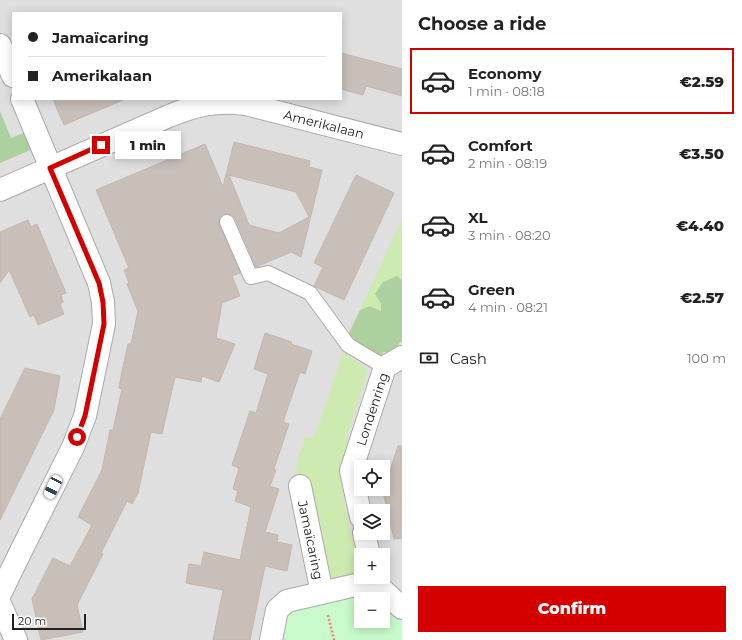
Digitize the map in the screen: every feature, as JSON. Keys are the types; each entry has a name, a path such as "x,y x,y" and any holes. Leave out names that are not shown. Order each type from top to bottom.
{"street":[{"path":"0,45 12,74"},
{"path":"16,640 1,594 73,447 85,416 104,324 103,302 99,283 22,100"},
{"name":"Amerikalaan","path":"0,190 183,110 228,102 246,104 402,144"},
{"name":"Londenring","path":"358,504 351,471 394,362"},
{"name":"Jamaïcaring","path":"300,486 322,593"},
{"name":"Jamaïcaring","path":"271,640 277,610 287,600 322,593 355,584"},
{"path":"378,584 402,608"}],"lane":[{"path":"227,222 251,277 268,273 310,293 348,345 394,362"}],"shaded area":[{"path":"0,0 402,0 402,640 0,640"}],"green space":[{"path":"0,111 11,138 28,131 35,148 0,163"},
{"path":"402,219 402,280 397,276 381,304 381,311 370,306 360,310"},
{"path":"397,276 402,280 402,342 400,342 394,353 383,352 381,357 364,348 349,333 360,310 370,306 381,311 381,304 375,294 383,282"},
{"path":"343,352 368,370 346,440 351,449 349,490 344,499 351,536 354,540 360,543 360,548 354,548 354,576 351,578 329,582 299,482 296,466 305,436 314,439"},
{"path":"354,595 354,628 390,628 390,606 402,617 402,640 287,640 282,634 288,611"}],"building":[{"path":"342,53 402,69 402,96 366,86 363,95 342,89"},
{"path":"53,100 123,100 64,125"},
{"path":"234,142 310,161 309,167 322,170 301,257 291,252 256,267 235,218 228,214 223,214 220,217 219,225 240,273 232,276 240,296 222,303 216,338 235,344 219,382 202,376 201,382 175,377 162,434 151,432 138,493 132,504 127,501 101,553 103,554 77,605 83,632 41,640 32,599 53,558 70,566 92,525 78,517 102,470 110,430 113,430 122,389 119,388 128,344 131,344 138,311 127,284 129,283 124,270 129,268 96,190 205,144 223,187","holes":["229,175 296,192 309,217 279,233 249,225"]},
{"path":"356,175 394,193 344,300 314,286 323,267 314,263"},
{"path":"28,220 31,227 37,224 66,293 61,295 63,302 60,304 64,314 38,325 34,315 30,317 9,270 0,283 0,232"},
{"path":"265,333 292,342 291,344 312,351 305,374 300,372 283,422 289,424 270,486 279,489 265,532 278,535 277,542 292,545 287,571 265,566 250,640 213,640 223,590 186,583 189,564 201,566 204,552 240,560 251,507 235,501 238,491 233,489 239,468 232,465 250,411 256,413 268,374 254,369"},
{"path":"25,368 60,376 54,410 0,520 0,419"},
{"path":"398,446 402,446 402,538 394,539 390,522 390,504 386,504 384,496 390,496 390,471"}],"route":[{"path":"77,437 85,416 104,324 103,302 99,283 50,168 101,145"}]}
